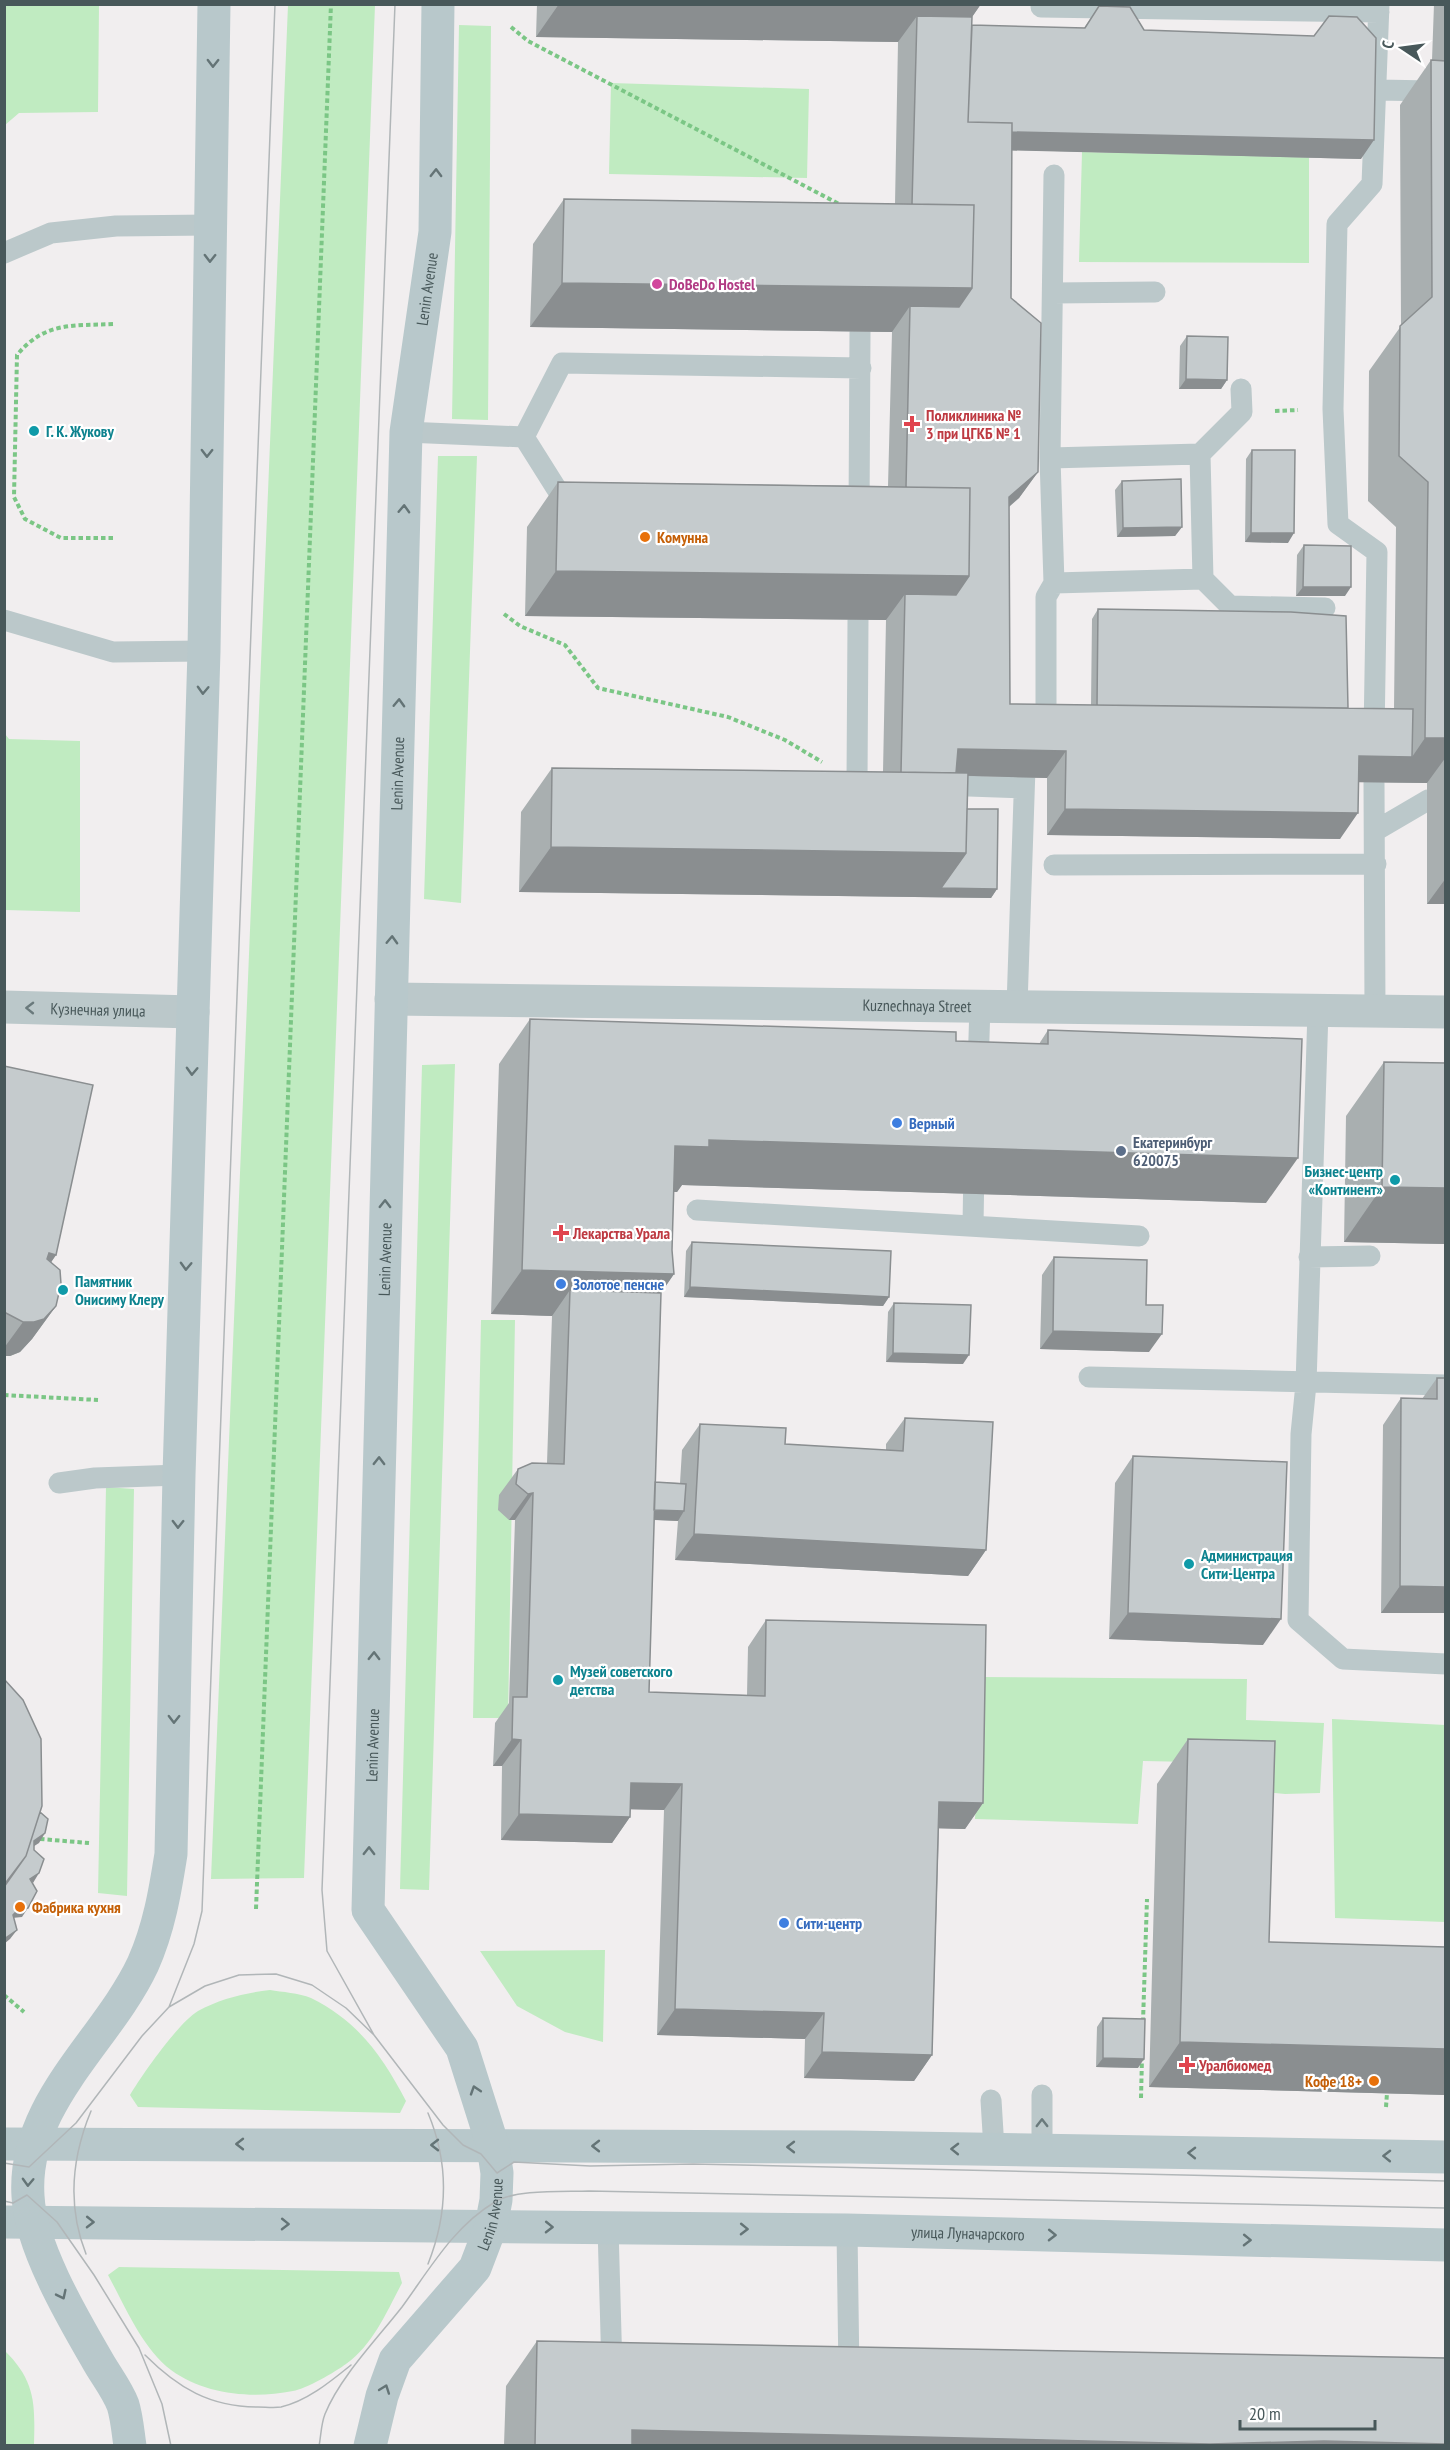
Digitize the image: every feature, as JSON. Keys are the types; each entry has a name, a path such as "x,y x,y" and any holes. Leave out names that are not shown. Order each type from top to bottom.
{"main road":[{"path":"19,2143 102,2031 142,1965 163,1908 171,1854 179,1475 204,651 214,4"},
{"name":"Lenin Avenue","path":"370,2445 382,2396 395,2360 475,2268 491,2226 496,2200 497,2173 493,2146 462,2048 368,1910 406,432 435,232 438,4"},
{"path":"19,2143 994,2149 1446,2157"},
{"path":"19,2143 29,2167 27,2195 18,2222 60,2291 122,2404 130,2445"},
{"name":"улица Луначарского","path":"18,2222 847,2230 1446,2245"}],"street":[{"name":"Kuznechnaya Street","path":"391,999 1446,1012"},
{"name":"Кузнечная улица","path":"4,1007 193,1012"}],"lane":[{"path":"1041,4 1041,8 1379,8 1378,90 1372,184 1337,224 1333,409 1338,524 1377,552 1374,735"},
{"path":"1378,90 1432,91"},
{"path":"1017,1006 1026,738 1046,713 1046,597 1054,583 1050,458 1054,175"},
{"path":"4,254 51,233 116,226 210,225"},
{"path":"1053,293 1155,292"},
{"path":"858,531 860,332"},
{"path":"524,437 562,363 861,368"},
{"path":"1050,458 1200,454 1242,412 1241,389"},
{"path":"406,432 524,437"},
{"path":"524,437 563,499 598,500"},
{"path":"1200,454 1203,579 1230,606 1325,608"},
{"path":"835,502 859,503"},
{"path":"1054,583 1203,579"},
{"path":"4,620 112,652 204,651"},
{"path":"858,620 857,782 892,783"},
{"path":"1374,783 1375,1011"},
{"path":"916,784 1023,788"},
{"path":"1375,831 1428,800"},
{"path":"1054,865 1376,864"},
{"path":"977,1088 980,1006"},
{"path":"1318,1011 1306,1384 1301,1434 1298,1620 1343,1659 1446,1664"},
{"path":"973,1225 975,1147"},
{"path":"697,1210 1138,1236"},
{"path":"1309,1257 1370,1256"},
{"path":"1089,1377 1306,1384 1446,1385"},
{"path":"59,1483 95,1478 179,1475"},
{"path":"1042,2095 1042,2150"},
{"path":"992,2100 994,2149"},
{"path":"609,2228 612,2388"},
{"path":"847,2230 849,2390"}],"path":[{"path":"256,1909 331,4"},
{"path":"511,27 528,41 842,206"},
{"path":"113,538 61,538 25,519 14,497 17,355 31,338 62,327 114,324"},
{"path":"1242,412 1333,409"},
{"path":"504,614 520,626 565,645 598,688 729,717 785,740 857,782"},
{"path":"4,1395 98,1400"},
{"path":"40,1839 90,1843"},
{"path":"1143,2028 1147,1899"},
{"path":"4,1995 24,2012"},
{"path":"1141,2098 1143,2051"},
{"path":"1386,2107 1388,2093"}],"green space":[{"path":"5,4 99,5 98,112 19,113 5,125"},
{"path":"288,5 375,5 304,1878 211,1879"},
{"path":"459,25 491,26 488,420 452,419"},
{"path":"611,83 809,89 807,178 609,174"},
{"path":"1082,152 1309,157 1309,263 1079,262"},
{"path":"438,456 477,456 461,903 424,899"},
{"path":"5,734 9,739 80,741 80,912 5,910"},
{"path":"455,1064 429,1890 400,1889 422,1065"},
{"path":"481,1320 515,1320 508,1718 473,1718"},
{"path":"106,1487 134,1489 127,1896 98,1893"},
{"path":"982,1677 1247,1679 1246,1720 1324,1723 1320,1793 1285,1794 1248,1790 1243,1763 1143,1761 1138,1824 975,1819"},
{"path":"1332,1719 1445,1725 1445,1922 1335,1918"},
{"path":"605,1950 603,2042 565,2032 517,2006 480,1951"},
{"path":"270,1990 311,1998 328,2007 356,2029 378,2055 406,2101 400,2113 138,2107 130,2095 161,2050 190,2017 224,2000"},
{"path":"119,2267 399,2272 402,2283 372,2337 346,2364 299,2390 262,2395 214,2390 171,2370 151,2350 135,2326 108,2275"},
{"path":"4,2350 15,2361 28,2383 33,2405 34,2445 5,2445"}],"building":[{"path":"1099,6 1130,7 1144,30 1314,36 1329,16 1357,17 1376,38 1374,140 1012,132 1012,123 968,122 972,25 1085,28"},
{"path":"917,16 972,17 968,122 1012,123 1011,298 1041,323 1038,472 1009,497 1010,704 1413,709 1412,757 1359,756 1358,813 1065,809 1066,751 958,749 956,773 901,772 905,594 956,595 969,576 970,488 906,487 910,306 959,307 972,288 974,205 912,204"},
{"path":"1431,60 1446,61 1446,738 1425,738 1428,482 1399,456 1400,326 1432,297"},
{"path":"564,199 974,205 972,288 562,283"},
{"path":"1187,336 1228,337 1227,380 1186,379"},
{"path":"1252,450 1295,450 1294,533 1251,533"},
{"path":"1181,479 1182,527 1123,528 1122,481"},
{"path":"558,482 970,488 969,576 556,571"},
{"path":"1304,545 1351,546 1351,587 1303,587"},
{"path":"1098,609 1291,612 1346,616 1348,708 1097,705"},
{"path":"552,768 968,773 966,853 551,847"},
{"path":"967,809 998,809 997,889 941,888 966,853"},
{"path":"530,1019 956,1032 956,1041 1048,1044 1048,1030 1302,1039 1298,1158 709,1140 709,1147 675,1146 672,1250 674,1274 522,1270"},
{"path":"1384,1062 1446,1063 1446,1188 1382,1187"},
{"path":"4,1066 93,1085 56,1255 49,1253 47,1259 60,1270 61,1284 56,1306 44,1319 34,1322 23,1322 4,1312"},
{"path":"692,1242 891,1251 889,1297 690,1287"},
{"path":"1054,1257 1147,1260 1146,1305 1163,1305 1162,1334 1053,1331"},
{"path":"570,1290 661,1293 649,1692 765,1696 766,1620 986,1625 983,1803 939,1802 932,2055 822,2052 824,2013 675,2009 682,1784 631,1783 630,1817 519,1814 521,1740 512,1739 513,1697 527,1697 533,1493 528,1494 516,1484 518,1469 532,1463 564,1464"},
{"path":"894,1303 971,1305 969,1355 893,1353"},
{"path":"1437,1378 1446,1378 1446,1587 1400,1586 1401,1398 1437,1399"},
{"path":"905,1418 993,1422 986,1550 694,1534 700,1424 786,1428 785,1444 903,1451"},
{"name":"Администрация Сити-Центра","path":"1133,1456 1287,1462 1281,1619 1128,1613"},
{"path":"655,1482 686,1484 684,1511 654,1510"},
{"path":"4,1679 23,1700 41,1739 42,1806 26,1856 4,1885"},
{"path":"1188,1739 1275,1741 1269,1942 1446,1947 1446,2049 1180,2042"},
{"path":"40,1812 48,1819 45,1833 34,1841 34,1850 44,1859 39,1873 30,1879 37,1891 28,1908 19,1909 13,1915 17,1930 4,1939 4,1887 26,1856"},
{"path":"1103,2018 1145,2019 1144,2059 1103,2058"},
{"path":"537,2341 1446,2358 1446,2444 1324,2441 1210,2444 632,2430 632,2445 535,2445"}],"tram line":[{"path":"169,2007 194,1944 202,1911 275,4"},
{"path":"374,2035 327,1951 322,1890 395,4"},
{"path":"4,2163 29,2167 76,2123 142,2036 169,2007 205,1986 239,1975 276,1974 312,1985 346,2008 374,2035 443,2125 463,2145 481,2154 497,2173 514,2162 590,2166 693,2164 1446,2181"},
{"path":"86,2254 76,2218 74,2182 80,2146 91,2111"},
{"path":"428,2113 440,2151 443,2188 439,2226 428,2264"},
{"path":"319,2446 325,2414 340,2386 443,2250 480,2212 495,2202 515,2195 589,2191 1446,2208"},
{"path":"4,2201 13,2203 27,2195 57,2222 94,2275 139,2348 162,2404 171,2446"},
{"path":"145,2355 170,2377 196,2393 225,2404 258,2407 281,2407 309,2396 351,2365"}],"place":[{"name":"DoBeDo Hostel","path":"657,284"},
{"name":"Поликлиника № 3 при ЦГКБ № 1","path":"912,424"},
{"name":"Г. К. Жукову","path":"34,431"},
{"name":"Комунна","path":"645,537"},
{"name":"Верный","path":"897,1123"},
{"name":"Екатеринбург 620075","path":"1121,1151"},
{"name":"Бизнес-центр «Континент»","path":"1395,1180"},
{"name":"Лекарства Урала","path":"561,1233"},
{"name":"Золотое пенсне","path":"561,1284"},
{"name":"Памятник Онисиму Клеру","path":"63,1290"},
{"name":"Администрация Сити-Центра","path":"1189,1564"},
{"name":"Музей советского детства","path":"558,1680"},
{"name":"Фабрика кухня","path":"20,1907"},
{"name":"Сити-центр","path":"784,1923"},
{"name":"Уралбиомед","path":"1187,2065"},
{"name":"Кофе 18+","path":"1374,2081"}]}
